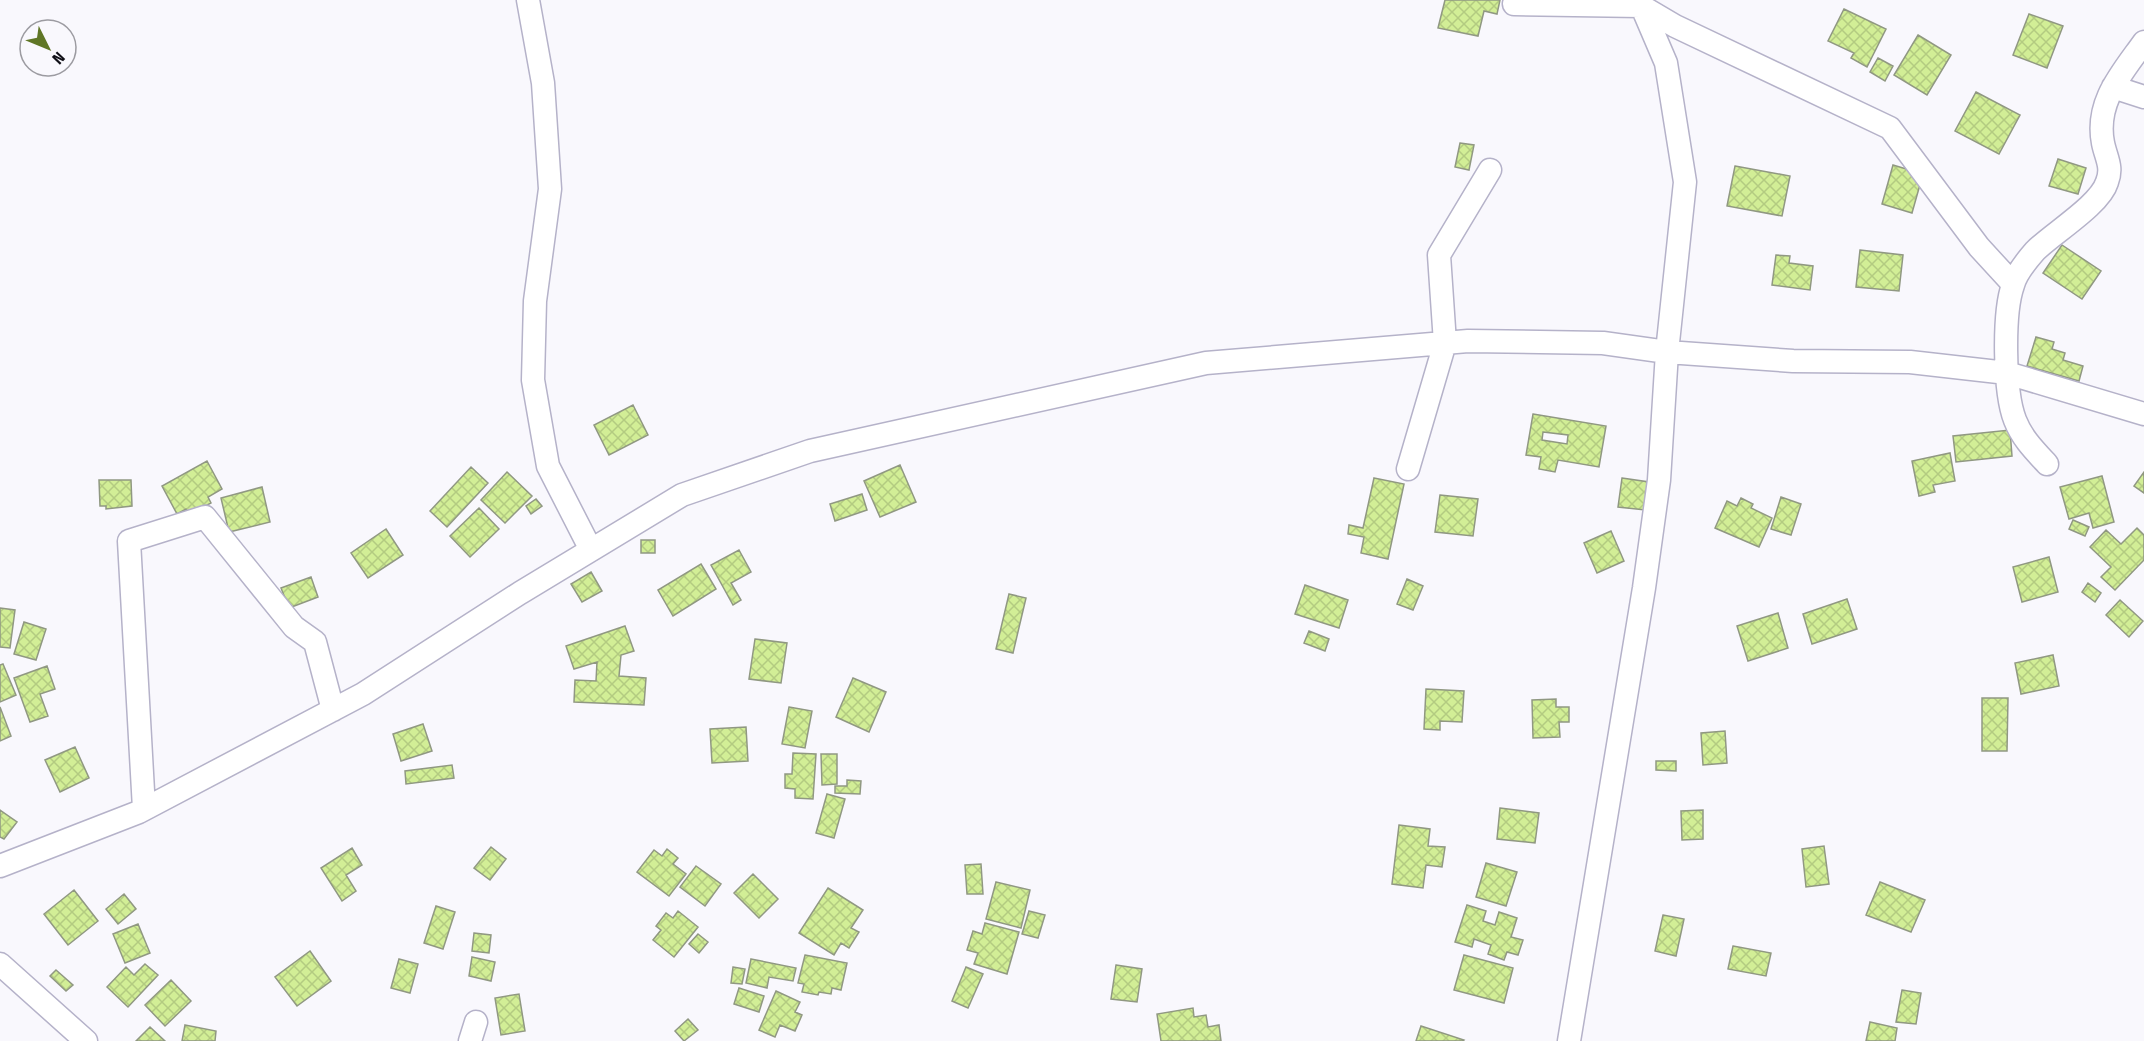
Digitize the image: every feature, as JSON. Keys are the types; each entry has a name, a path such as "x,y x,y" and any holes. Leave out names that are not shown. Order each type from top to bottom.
{"street":[{"path":"528,0 543,83 550,189 535,301 533,380 548,466 591,550"},
{"path":"1514,4 1640,3 1675,26 1890,128 1979,247 2013,284"},
{"path":"1569,1041 1644,588 1659,480 1667,352 1685,182 1666,63 1640,3"},
{"path":"2047,464 2023,438 2014,418 2007,373 2007,315 2013,284 2035,252 2086,208 2107,184 2110,162 2103,144 2102,120 2105,98 2144,42"},
{"path":"2113,87 2144,97"},
{"path":"1408,469 1445,343 1439,255 1490,170"},
{"path":"0,867 144,809 363,694 681,495 810,451 1206,363 1468,341 1603,343 1667,352 1793,362 1910,362 2007,373 2144,414"},
{"path":"144,809 129,541 205,517 294,627 315,642 333,710"},
{"path":"0,964 86,1041"}],"building":[{"path":"1445,0 1500,0 1497,14 1484,11 1478,36 1438,28"},
{"path":"1844,9 1886,29 1867,67 1851,58 1854,53 1828,41"},
{"path":"2029,14 2063,26 2047,68 2013,55"},
{"path":"1918,35 1951,55 1927,95 1894,75"},
{"path":"1878,58 1893,66 1885,81 1870,72"},
{"path":"1976,92 2020,115 1999,154 1955,131"},
{"path":"1460,143 1474,145 1469,170 1455,167"},
{"path":"2058,159 2086,168 2078,194 2049,186"},
{"path":"1893,165 1923,174 1912,213 1882,204"},
{"path":"1735,166 1790,176 1782,216 1727,206"},
{"path":"2062,245 2101,271 2082,299 2043,273"},
{"path":"1860,250 1903,255 1899,291 1856,287"},
{"path":"1776,255 1790,256 1789,263 1813,266 1810,290 1772,285"},
{"path":"2036,337 2054,342 2052,349 2065,353 2063,360 2083,366 2079,381 2027,366"},
{"path":"633,405 648,435 609,455 594,425"},
{"path":"1533,414 1606,426 1599,467 1558,460 1555,472 1539,469 1541,457 1526,455","holes":["1543,432 1568,435 1567,444 1542,440"]},
{"path":"2010,430 2012,456 1956,462 1953,436"},
{"path":"1950,453 1955,481 1933,485 1935,492 1919,496 1912,461"},
{"path":"207,461 222,489 208,497 211,503 189,515 186,509 177,514 162,486"},
{"path":"900,465 916,502 880,517 864,481"},
{"path":"471,467 488,483 447,527 430,511"},
{"path":"507,472 532,496 505,523 481,500"},
{"path":"2144,472 2144,493 2134,486"},
{"path":"2102,476 2114,522 2093,528 2089,513 2069,519 2060,487"},
{"path":"1374,478 1404,484 1388,559 1361,553 1364,537 1348,534 1349,525 1363,528"},
{"path":"1622,478 1649,482 1645,510 1618,507"},
{"path":"99,480 131,480 132,506 106,509 106,506 100,506"},
{"path":"262,487 270,522 229,532 221,498"},
{"path":"862,494 867,510 835,521 830,504"},
{"path":"1440,495 1478,499 1473,536 1435,532"},
{"path":"1781,497 1801,504 1791,535 1771,529"},
{"path":"1741,498 1753,504 1751,508 1772,518 1759,547 1715,528 1727,501 1737,506"},
{"path":"536,499 542,506 531,514 526,506"},
{"path":"479,508 499,529 470,557 450,536"},
{"path":"2073,520 2089,527 2085,536 2069,529"},
{"path":"2137,528 2144,535 2144,560 2115,590 2101,577 2111,567 2090,547 2106,530 2121,544"},
{"path":"386,529 403,555 368,578 351,553"},
{"path":"1611,531 1624,561 1597,573 1584,543"},
{"path":"641,540 655,540 655,553 641,553"},
{"path":"739,550 751,572 731,583 741,600 733,605 711,565"},
{"path":"2049,557 2058,592 2022,602 2013,567"},
{"path":"701,564 716,589 673,616 658,590"},
{"path":"591,572 602,591 582,602 571,584"},
{"path":"311,577 318,597 289,608 281,588"},
{"path":"1407,579 1423,586 1413,610 1397,604"},
{"path":"2088,583 2101,593 2095,602 2082,592"},
{"path":"1305,585 1348,600 1339,628 1295,614"},
{"path":"1009,594 1026,598 1013,653 996,649"},
{"path":"1847,599 1857,629 1812,644 1803,614"},
{"path":"2120,600 2143,621 2129,637 2106,615"},
{"path":"0,608 15,610 10,648 0,647"},
{"path":"1778,613 1788,648 1748,661 1737,626"},
{"path":"24,622 46,629 36,660 14,654"},
{"path":"625,626 634,651 621,655 619,676 646,678 644,705 574,702 575,680 596,681 597,662 574,669 566,646"},
{"path":"1309,631 1329,639 1325,651 1304,643"},
{"path":"755,639 787,643 781,683 749,679"},
{"path":"2053,655 2059,686 2021,694 2015,663"},
{"path":"3,664 16,695 0,702 0,665"},
{"path":"47,666 55,689 40,694 48,716 30,722 14,678"},
{"path":"853,678 886,692 869,732 836,717"},
{"path":"1426,689 1464,691 1462,722 1440,721 1440,730 1424,729"},
{"path":"1982,698 2008,698 2007,751 1982,751"},
{"path":"1556,699 1556,707 1569,707 1569,722 1559,722 1560,737 1533,738 1532,700"},
{"path":"0,707 11,736 0,741"},
{"path":"789,707 812,711 805,748 782,744"},
{"path":"423,724 432,751 401,761 393,734"},
{"path":"746,727 748,761 712,763 710,729"},
{"path":"1725,731 1727,763 1703,765 1701,733"},
{"path":"75,747 89,778 60,792 45,760"},
{"path":"793,753 816,754 813,799 795,798 795,789 785,788 785,774 792,774"},
{"path":"821,754 837,754 837,784 822,785"},
{"path":"1656,761 1676,761 1676,771 1656,770"},
{"path":"452,765 454,778 406,784 405,771"},
{"path":"847,780 861,781 860,794 835,793 835,786 847,786"},
{"path":"827,794 845,799 834,838 816,833"},
{"path":"1500,808 1539,813 1535,843 1497,839"},
{"path":"0,810 17,822 4,839 0,837"},
{"path":"1703,810 1703,839 1682,840 1681,811"},
{"path":"1399,825 1430,829 1428,846 1445,847 1442,867 1426,865 1423,888 1392,884"},
{"path":"1824,846 1829,884 1806,887 1802,849"},
{"path":"491,847 506,859 490,880 474,868"},
{"path":"352,848 362,865 346,875 356,891 342,901 321,868"},
{"path":"667,849 678,858 673,864 686,874 669,896 637,872 654,850 662,856"},
{"path":"1486,863 1517,872 1506,906 1476,897"},
{"path":"981,864 983,894 967,894 965,865"},
{"path":"696,866 721,884 705,906 680,887"},
{"path":"753,874 778,899 759,918 734,893"},
{"path":"996,882 1030,890 1021,928 986,919"},
{"path":"1880,882 1925,900 1911,932 1866,915"},
{"path":"828,888 863,910 851,928 859,932 849,948 841,943 834,955 799,933"},
{"path":"74,890 98,921 68,945 44,914"},
{"path":"124,894 136,909 118,924 106,909"},
{"path":"1467,905 1486,911 1483,921 1495,925 1499,912 1517,918 1511,937 1523,940 1518,955 1507,952 1504,960 1488,954 1491,945 1474,939 1472,947 1455,942"},
{"path":"436,906 455,912 443,949 424,943"},
{"path":"678,911 698,927 674,957 653,940 661,930 656,926 666,913 673,918"},
{"path":"1029,911 1045,915 1038,938 1022,934"},
{"path":"1663,915 1684,919 1676,956 1655,951"},
{"path":"985,923 1019,932 1007,974 974,964 978,953 967,950 973,931 982,934"},
{"path":"138,924 150,953 125,963 113,934"},
{"path":"474,933 491,935 489,953 472,951"},
{"path":"698,934 708,942 699,953 689,944"},
{"path":"1733,946 1771,953 1766,976 1728,969"},
{"path":"310,951 331,981 297,1006 275,977"},
{"path":"805,955 847,963 841,990 832,988 831,994 819,992 818,995 802,992 804,984 798,983"},
{"path":"1464,955 1513,968 1504,1003 1454,990"},
{"path":"472,957 495,962 491,981 469,976"},
{"path":"399,959 418,964 410,993 391,988"},
{"path":"751,959 796,968 793,981 769,977 767,988 746,983"},
{"path":"145,964 158,975 128,1007 107,987 126,967 134,975"},
{"path":"1116,965 1142,969 1137,1002 1111,999"},
{"path":"733,967 745,969 742,984 731,983"},
{"path":"966,967 983,974 968,1008 952,1001"},
{"path":"56,970 73,985 66,991 50,976"},
{"path":"171,980 191,1001 165,1026 145,1005"},
{"path":"739,988 764,996 759,1012 734,1004"},
{"path":"1902,990 1921,993 1916,1024 1896,1022"},
{"path":"776,991 800,1002 795,1012 802,1015 795,1031 780,1025 775,1037 759,1030"},
{"path":"519,994 525,1031 501,1035 495,998"},
{"path":"1193,1008 1194,1017 1206,1015 1208,1027 1219,1025 1221,1041 1161,1041 1157,1014"},
{"path":"688,1019 698,1030 684,1041 675,1031"},
{"path":"1870,1022 1897,1028 1895,1041 1866,1041"},
{"path":"185,1025 216,1031 215,1041 182,1041"},
{"path":"1421,1026 1464,1040 1416,1041"},
{"path":"150,1027 165,1041 136,1041"}]}
